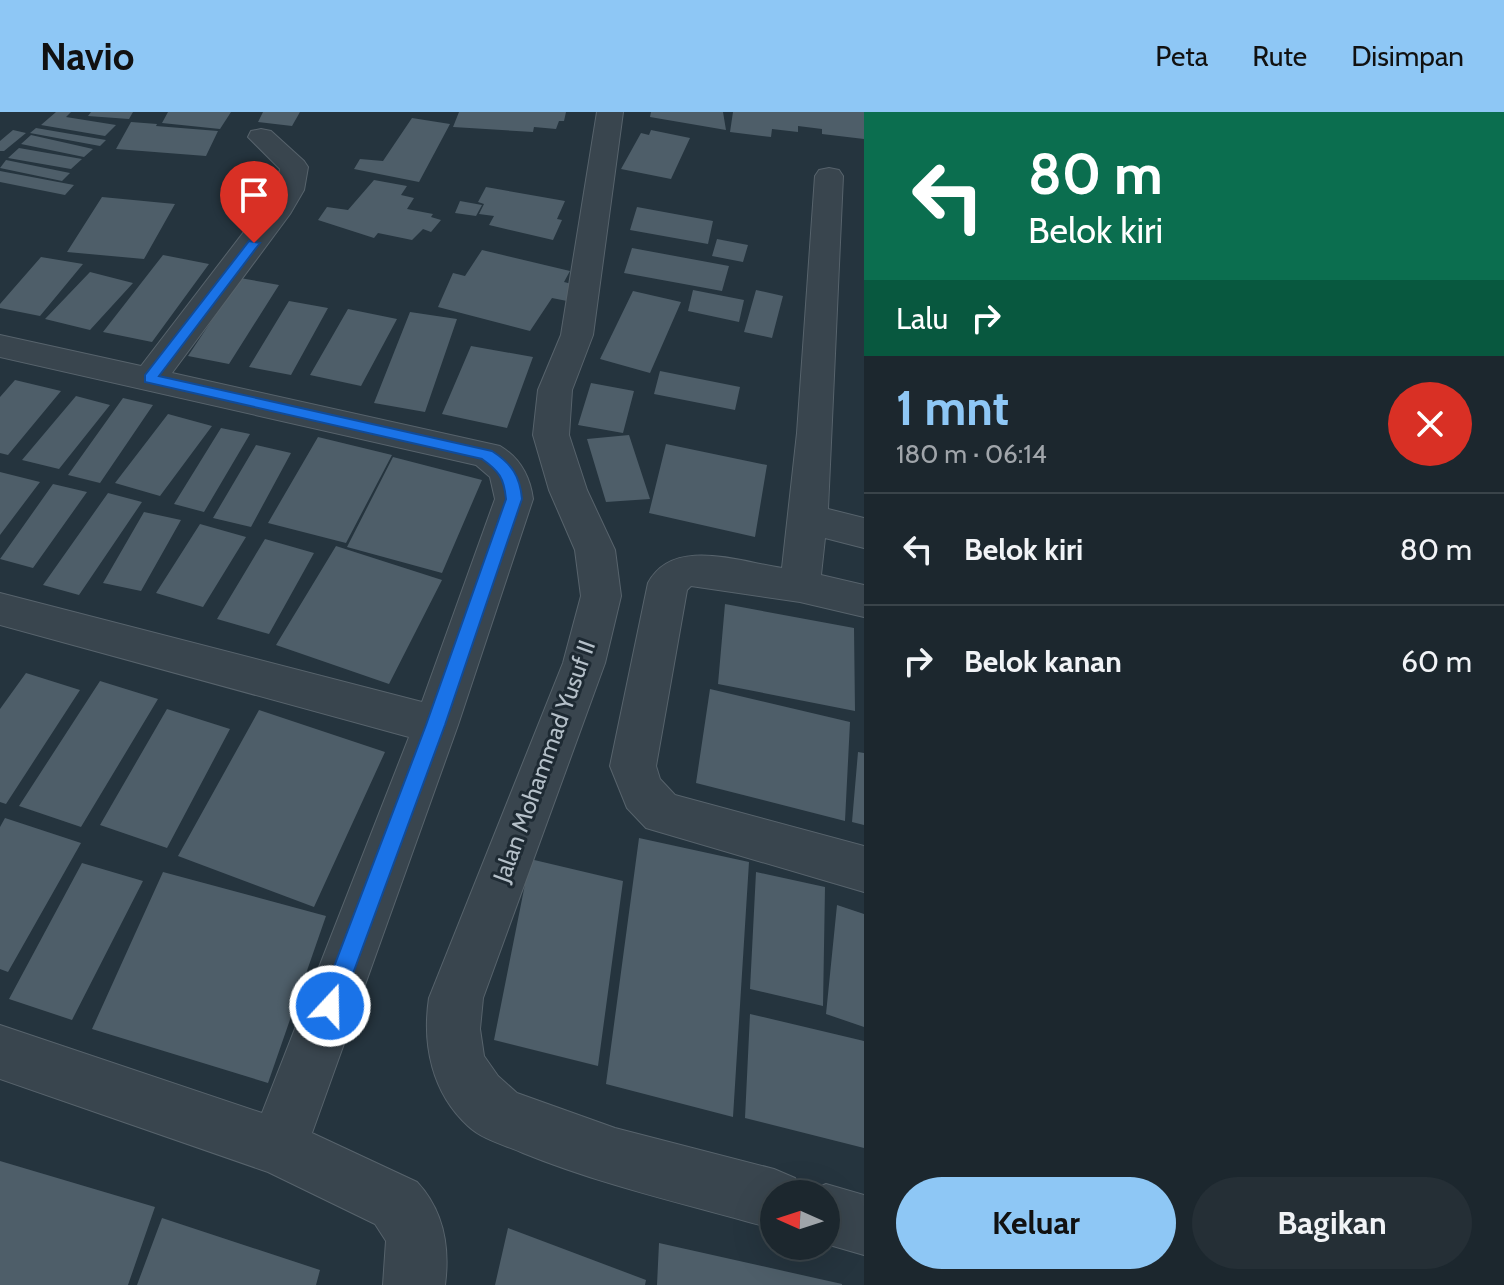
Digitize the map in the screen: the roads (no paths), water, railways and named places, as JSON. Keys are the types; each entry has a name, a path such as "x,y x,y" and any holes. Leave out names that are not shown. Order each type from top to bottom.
{"street":[{"name":"Jalan Mohammad Yusuf II","path":"610,112 577,335 555,390 551,435 568,490 595,550 601,596 584,663 456,998 450,1030 456,1057 467,1083 492,1110 552,1136 760,1195"},
{"path":"150,378 249,250 290,190 294,167 261,137"},
{"path":"800,586 809,519 829,176"},
{"path":"0,346 487,455 504,467 512,482 514,499 436,725 278,1147"},
{"path":"809,519 864,533"},
{"path":"864,601 800,586 689,570 673,577 668,583 633,766 640,789 649,803 663,813 864,869"},
{"path":"0,609 436,725"},
{"path":"0,1052 278,1147 396,1203 410,1215 417,1235 414,1285"},
{"path":"840,1218 864,1225"}]}
